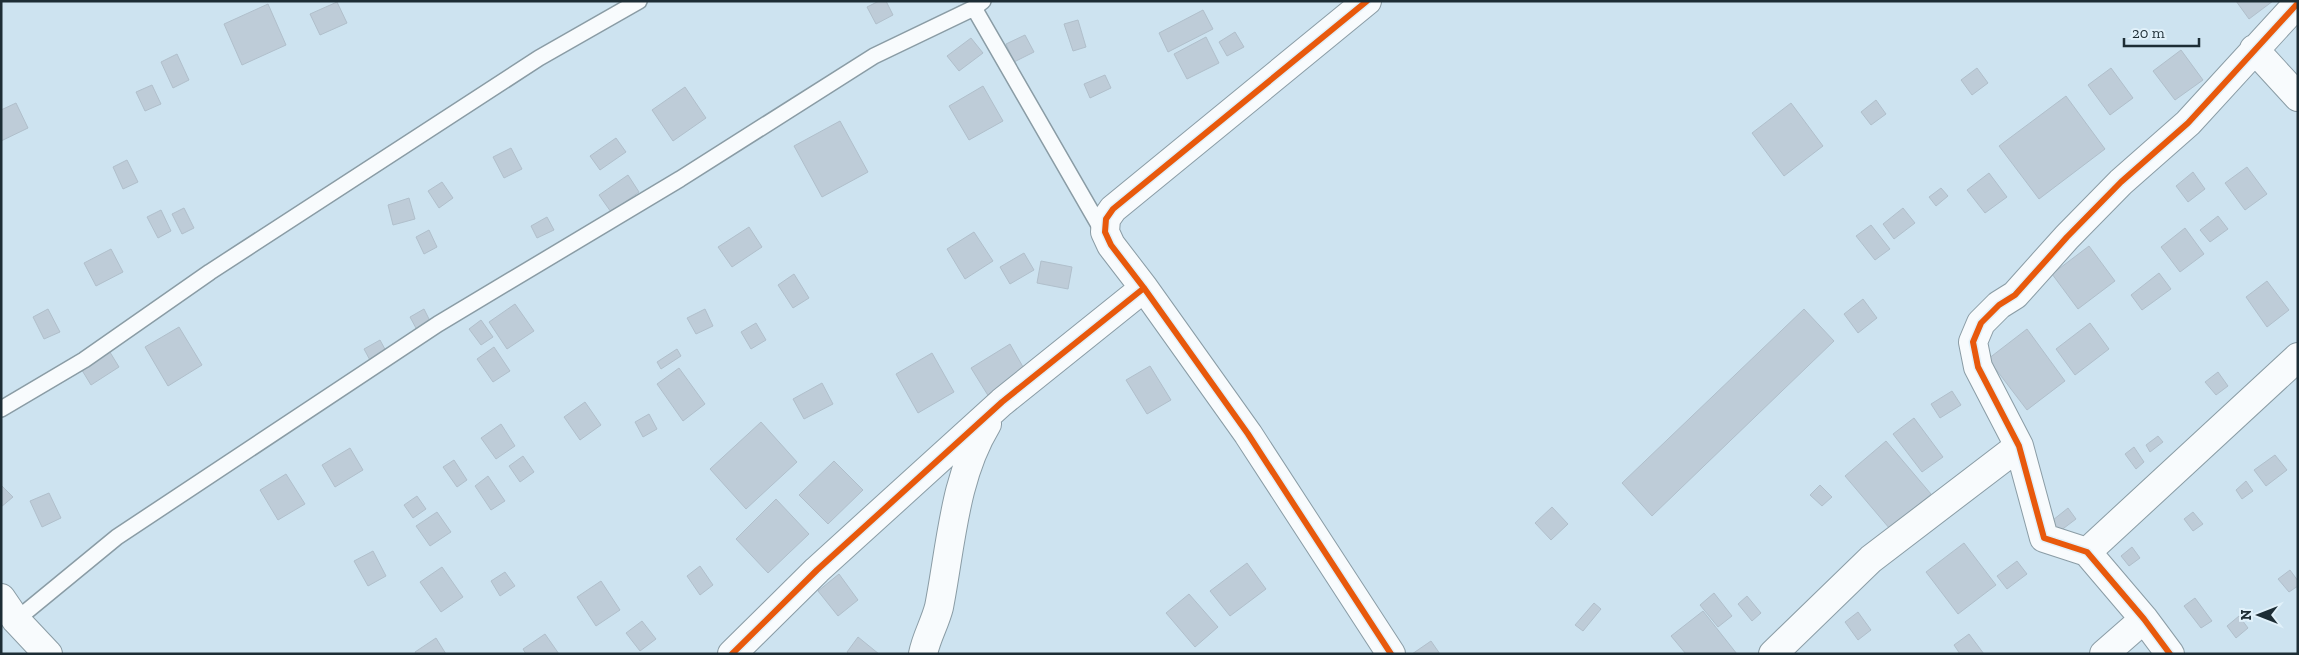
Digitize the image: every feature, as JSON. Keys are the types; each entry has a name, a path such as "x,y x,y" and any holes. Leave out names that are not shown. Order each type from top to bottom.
{"street":[{"path":"1367,1 1112,209 1106,219 1105,232 1111,245 1248,434 1391,654"},
{"path":"2170,654 2144,619 2087,552 2044,538 2019,446 1978,366 1973,342 1981,323 1999,305 2015,295 2067,237 2121,182 2188,123 2298,3"},
{"path":"2254,49 2298,97"},
{"path":"732,654 818,570 1002,402 1144,288"},
{"path":"2087,552 2298,357"},
{"path":"923,654 936,620 955,515 971,453 986,425 1002,402"},
{"path":"1773,654 1871,558 2019,446"},
{"path":"9,609 48,654"},
{"path":"2104,654 2144,619"}],"lane":[{"path":"1,409 84,360 210,272 539,58 639,1"},
{"path":"9,609 438,324 680,179 874,56 978,5 1111,245"}],"building":[{"path":"879,1 886,1 893,15 876,24 867,7"},
{"path":"2236,1 2273,1 2249,19"},
{"path":"337,2 347,23 320,35 310,14"},
{"path":"268,4 286,45 242,65 224,24"},
{"path":"1203,10 1213,29 1168,52 1159,33"},
{"path":"1078,20 1086,47 1073,51 1064,24"},
{"path":"1235,32 1244,47 1227,56 1219,42"},
{"path":"1025,35 1034,52 1014,62 1006,44"},
{"path":"1206,37 1219,63 1187,79 1174,54"},
{"path":"971,38 983,53 959,71 947,56"},
{"path":"2181,50 2203,80 2175,100 2153,71"},
{"path":"177,54 189,80 173,88 161,62"},
{"path":"1977,68 1988,83 1972,95 1961,80"},
{"path":"2111,68 2133,98 2110,115 2088,85"},
{"path":"1105,75 1111,88 1090,98 1084,84"},
{"path":"152,85 161,104 145,111 136,92"},
{"path":"983,86 1003,121 969,140 949,106"},
{"path":"685,87 706,118 673,141 652,110"},
{"path":"2066,96 2105,149 2039,199 1999,146"},
{"path":"1876,100 1886,114 1871,125 1861,112"},
{"path":"16,103 28,128 1,141 1,110"},
{"path":"1791,103 1823,146 1784,176 1752,133"},
{"path":"840,121 868,172 822,197 794,146"},
{"path":"616,138 626,152 600,170 590,156"},
{"path":"511,148 522,169 504,178 493,157"},
{"path":"127,160 138,182 123,189 113,167"},
{"path":"2247,167 2267,194 2245,210 2225,183"},
{"path":"2193,172 2205,189 2188,202 2176,186"},
{"path":"1989,173 2007,197 1985,213 1967,190"},
{"path":"628,175 639,192 611,212 599,195"},
{"path":"442,182 453,198 439,208 428,191"},
{"path":"1941,188 1948,196 1936,206 1929,197"},
{"path":"409,198 415,219 393,225 388,205"},
{"path":"184,208 194,228 182,234 172,214"},
{"path":"1903,208 1915,223 1894,239 1883,224"},
{"path":"161,210 171,231 158,238 147,217"},
{"path":"2218,216 2228,229 2210,242 2200,230"},
{"path":"547,217 554,230 537,238 531,226"},
{"path":"1871,225 1890,249 1875,260 1856,236"},
{"path":"749,227 762,247 732,267 718,247"},
{"path":"2185,228 2204,254 2180,272 2161,247"},
{"path":"429,230 437,247 424,254 416,237"},
{"path":"974,232 993,261 965,279 947,249"},
{"path":"2089,246 2115,281 2078,309 2052,274"},
{"path":"111,249 123,272 96,286 84,263"},
{"path":"1024,253 1034,270 1010,284 1000,267"},
{"path":"1041,261 1072,267 1068,289 1037,283"},
{"path":"2159,273 2171,289 2142,310 2131,295"},
{"path":"794,274 809,298 793,308 778,285"},
{"path":"2267,281 2289,310 2267,327 2246,297"},
{"path":"1863,299 1877,318 1858,333 1844,314"},
{"path":"515,304 534,331 507,349 489,322"},
{"path":"48,309 60,332 44,339 33,317"},
{"path":"424,309 431,323 417,330 410,317"},
{"path":"705,309 713,326 696,334 687,318"},
{"path":"1804,309 1834,341 1652,516 1622,483"},
{"path":"481,320 493,337 481,345 469,329"},
{"path":"756,323 766,340 751,349 741,332"},
{"path":"2090,323 2109,349 2075,375 2056,349"},
{"path":"179,327 202,365 168,386 145,347"},
{"path":"2027,329 2065,381 2027,410 1988,359"},
{"path":"380,340 387,353 371,362 364,349"},
{"path":"1010,344 1027,374 989,397 971,368"},
{"path":"494,347 510,371 493,382 477,359"},
{"path":"108,349 119,367 91,385 80,367"},
{"path":"677,349 681,356 661,369 657,362"},
{"path":"932,353 954,392 918,413 896,374"},
{"path":"1150,366 1171,400 1147,414 1126,380"},
{"path":"679,368 705,404 683,421 657,384"},
{"path":"2218,372 2228,386 2216,395 2205,382"},
{"path":"822,383 833,404 804,419 793,399"},
{"path":"1952,391 1961,405 1940,418 1931,404"},
{"path":"585,402 601,425 580,440 564,417"},
{"path":"649,414 657,429 643,437 635,422"},
{"path":"1914,418 1943,457 1922,472 1893,434"},
{"path":"761,422 797,462 746,509 710,469"},
{"path":"501,424 515,446 496,459 481,438"},
{"path":"2158,436 2163,442 2150,452 2146,445"},
{"path":"1886,441 1931,494 1890,529 1845,476"},
{"path":"2134,447 2144,462 2136,469 2125,454"},
{"path":"350,448 363,470 335,487 322,465"},
{"path":"2275,455 2287,470 2266,486 2254,470"},
{"path":"523,456 534,472 520,482 509,466"},
{"path":"454,460 467,480 457,487 443,467"},
{"path":"834,461 863,490 828,524 799,495"},
{"path":"286,474 305,504 278,520 260,490"},
{"path":"488,476 505,501 491,510 475,486"},
{"path":"2246,481 2253,491 2242,499 2236,490"},
{"path":"1,485 13,497 1,507"},
{"path":"1820,485 1832,497 1822,506 1810,495"},
{"path":"49,493 61,518 42,527 30,501"},
{"path":"417,496 426,509 413,518 404,505"},
{"path":"776,499 809,534 768,573 736,539"},
{"path":"1552,507 1568,524 1551,540 1535,523"},
{"path":"2068,508 2076,519 2056,534 2048,524"},
{"path":"437,512 451,532 430,546 416,526"},
{"path":"2193,512 2203,524 2193,531 2184,519"},
{"path":"1964,543 1996,585 1958,614 1926,572"},
{"path":"2132,547 2140,558 2129,566 2121,556"},
{"path":"373,551 386,576 368,586 354,561"},
{"path":"2017,561 2027,574 2007,589 1997,576"},
{"path":"1247,563 1266,589 1230,616 1210,591"},
{"path":"700,566 713,585 700,595 687,576"},
{"path":"442,567 463,597 441,612 420,582"},
{"path":"2290,570 2298,581 2298,586 2289,592 2278,579"},
{"path":"505,572 515,586 500,596 491,581"},
{"path":"839,574 858,600 838,616 818,591"},
{"path":"601,581 620,610 596,626 577,597"},
{"path":"1714,593 1732,616 1718,627 1700,605"},
{"path":"1189,594 1218,627 1195,647 1166,613"},
{"path":"1747,596 1761,613 1752,621 1738,604"},
{"path":"2195,598 2212,621 2201,628 2184,606"},
{"path":"1594,603 1601,609 1583,631 1575,625"},
{"path":"1703,611 1737,654 1686,654 1671,636"},
{"path":"1858,612 1871,630 1858,640 1845,622"},
{"path":"2239,616 2248,628 2236,638 2227,626"},
{"path":"642,621 656,639 640,651 626,633"},
{"path":"545,634 559,654 526,654 523,649"},
{"path":"1969,634 1984,654 1960,654 1954,645"},
{"path":"858,637 879,654 849,654 847,652"},
{"path":"436,638 446,654 416,654 415,652"},
{"path":"1431,641 1440,654 1412,654"}],"cycle path":[{"path":"1367,1 1113,209 1106,219 1105,232 1111,245 1248,434 1391,654"},
{"path":"2170,654 2144,619 2087,552 2044,538 2019,446 1978,367 1973,342 1981,323 1999,305 2015,295 2067,237 2121,182 2188,123 2298,3"},
{"path":"732,654 817,570 1002,402 1144,288"}]}
